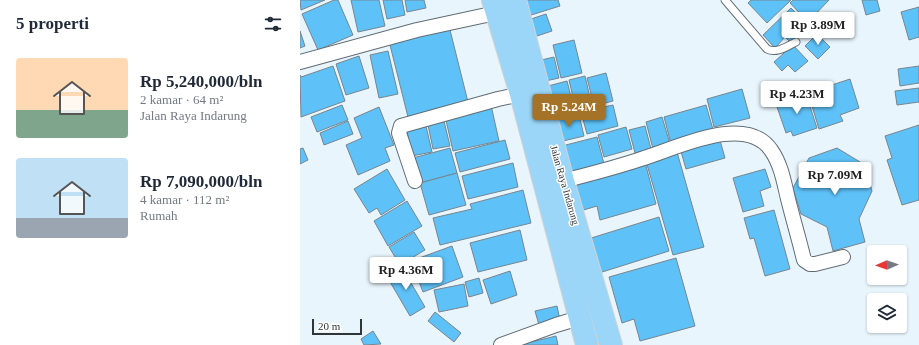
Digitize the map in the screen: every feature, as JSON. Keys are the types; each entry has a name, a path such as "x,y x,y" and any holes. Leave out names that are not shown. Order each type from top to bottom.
{"highway":[{"name":"Jalan Raya Indarung","path":"516,4 563,181 611,345"},
{"name":"Jalan Raya Indarung","path":"495,6 521,94 587,345"},
{"path":"574,292 594,286"}],"street":[{"path":"300,62 416,30 495,6 516,4"},
{"path":"415,181 399,133 401,126 521,94"},
{"path":"563,181 644,158 708,137 741,134 754,137 763,141 772,150 780,166 804,260 810,264 815,264 843,257"},
{"path":"501,345 556,324 579,318"}],"lane":[{"path":"725,0 767,49 771,51 778,50 796,42"}],"building":[{"path":"300,0 325,0 301,10"},
{"path":"334,0 338,0 353,35 318,50 302,14"},
{"path":"351,0 379,0 385,26 358,32"},
{"path":"383,0 402,0 405,15 387,19"},
{"path":"405,0 424,0 426,8 407,12"},
{"path":"523,0 558,0 560,6 528,16"},
{"path":"751,0 791,0 767,23 748,3"},
{"path":"793,0 829,0 808,22 790,3"},
{"path":"862,0 877,0 880,11 866,15"},
{"path":"919,7 919,37 909,40 901,12"},
{"path":"791,8 807,25 790,42 785,37 775,48 763,35"},
{"path":"546,14 552,31 534,37 528,20"},
{"path":"449,26 468,102 408,117 389,41"},
{"path":"300,31 305,46 300,48"},
{"path":"817,34 830,47 818,59 805,46"},
{"path":"574,40 582,73 561,78 553,45"},
{"path":"793,45 808,61 795,72 788,65 782,71 774,62"},
{"path":"388,51 398,94 379,98 370,55"},
{"path":"359,56 369,88 346,95 336,64"},
{"path":"554,57 559,78 541,82 537,61"},
{"path":"333,66 345,101 301,117 300,75 301,77"},
{"path":"919,66 919,83 900,86 898,69"},
{"path":"606,73 613,101 594,106 587,78"},
{"path":"585,76 592,106 576,110 569,80"},
{"path":"850,79 859,108 840,115 843,121 819,129 808,93"},
{"path":"567,81 575,112 556,117 544,87"},
{"path":"919,88 919,102 897,105 895,91"},
{"path":"742,89 750,118 714,127 707,99"},
{"path":"806,94 817,128 793,136 791,131 786,133 776,104"},
{"path":"342,105 348,120 317,132 311,117"},
{"path":"491,105 499,141 453,151 445,116"},
{"path":"613,105 618,126 587,134 581,112"},
{"path":"706,105 714,133 671,144 664,117"},
{"path":"379,107 394,145 385,148 390,161 358,175 346,145 362,138 354,118"},
{"path":"579,115 584,136 559,142 553,121"},
{"path":"662,117 670,144 653,149 646,122"},
{"path":"348,121 353,134 324,145 320,133"},
{"path":"444,121 450,146 433,149 428,125"},
{"path":"919,125 919,200 902,205 887,160 892,158 885,136"},
{"path":"426,126 432,152 412,156 407,131"},
{"path":"645,126 651,149 635,153 629,130"},
{"path":"626,127 632,149 604,157 598,135"},
{"path":"597,137 604,164 571,173 558,147"},
{"path":"719,137 725,158 686,169 680,148"},
{"path":"505,140 510,159 460,172 455,153"},
{"path":"303,148 308,160 300,164 300,149"},
{"path":"450,148 457,173 420,183 413,158"},
{"path":"837,148 865,165 872,191 859,219 865,242 833,251 827,227 801,214 793,188 809,158"},
{"path":"677,152 704,247 673,255 646,161"},
{"path":"645,162 656,204 600,220 597,206 580,211 572,183"},
{"path":"513,163 518,187 468,199 462,176"},
{"path":"387,169 405,200 381,215 377,208 369,213 354,189"},
{"path":"765,169 771,187 760,191 764,206 743,212 733,178"},
{"path":"457,173 466,205 429,215 420,183"},
{"path":"523,190 531,223 440,245 433,218 472,209 470,204"},
{"path":"407,201 422,226 388,246 374,221"},
{"path":"774,210 790,269 765,276 754,238 750,239 744,218"},
{"path":"659,217 669,251 599,273 588,239"},
{"path":"520,230 527,260 478,272 470,243"},
{"path":"414,232 425,250 400,265 389,247"},
{"path":"452,246 463,277 423,292 411,261"},
{"path":"676,258 695,326 640,341 634,319 622,323 609,277"},
{"path":"401,266 425,307 410,316 386,275"},
{"path":"510,271 517,295 491,304 483,280"},
{"path":"479,278 483,293 469,297 465,282"},
{"path":"464,284 468,306 439,312 434,290"},
{"path":"557,306 560,320 539,325 535,311"},
{"path":"435,312 461,333 454,342 428,321"},
{"path":"373,331 381,344 364,345 361,339"},
{"path":"556,336 558,345 519,345"}]}
